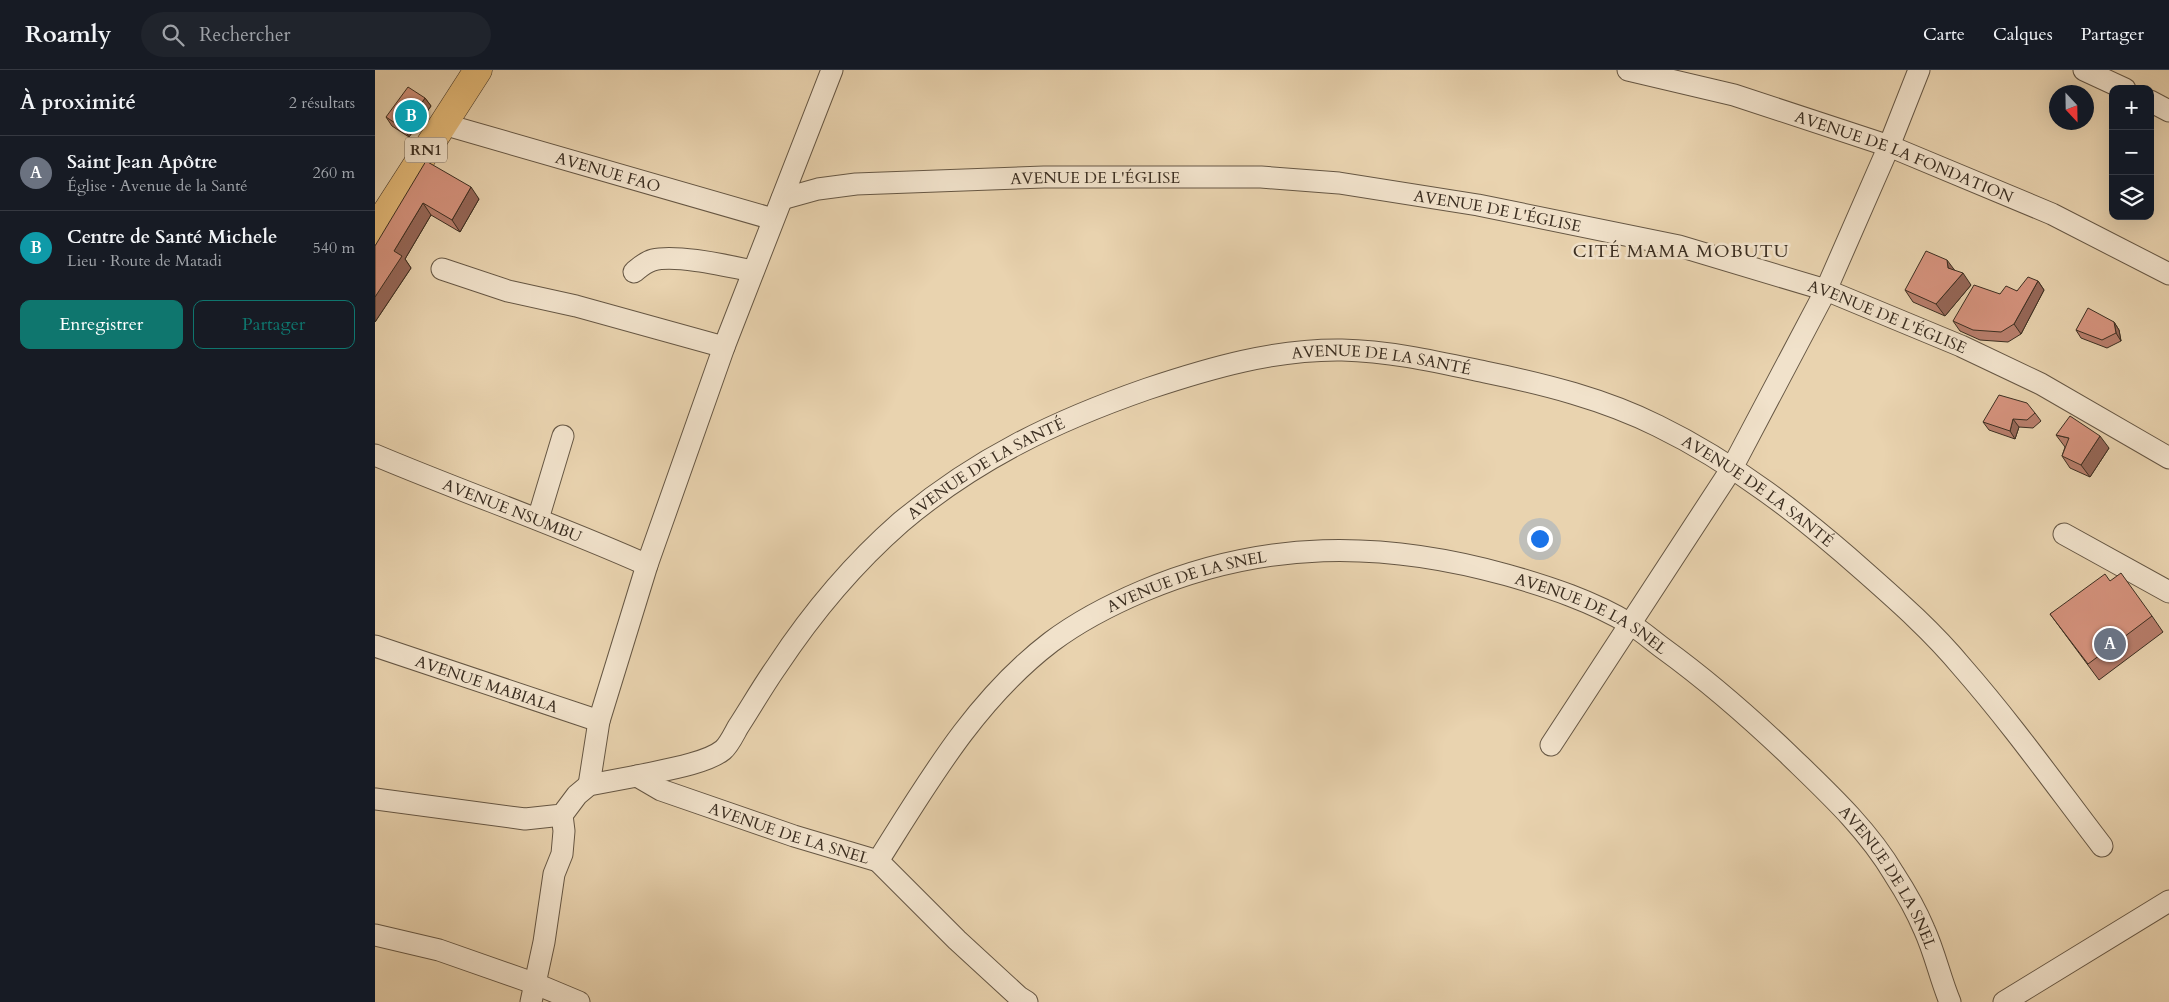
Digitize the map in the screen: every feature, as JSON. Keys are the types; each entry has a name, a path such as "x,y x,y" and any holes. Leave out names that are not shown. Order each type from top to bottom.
{"highway":[{"name":"RN1","path":"375,230 478,70"}],"street":[{"path":"589,785 599,721 647,565 724,347 831,70"},
{"name":"AVENUE DE LA FONDATION","path":"1628,70 1734,95 1889,146 2052,214 2169,274"},
{"path":"1551,745 1732,468 1825,290 1889,146 1919,70"},
{"path":"2084,70 2116,85"},
{"path":"2154,103 2169,111"},
{"name":"AVENUE FAO","path":"443,124 773,219"},
{"name":"AVENUE DE L'ÉGLISE","path":"781,199 818,189 856,184 1044,177 1261,177 1329,182 1477,205 1670,244 1825,290 1961,346 2041,384 2169,458"},
{"path":"634,272 648,262 661,258 753,271"},
{"path":"442,269 508,291 576,306 724,347"},
{"name":"AVENUE DE LA SANTÉ","path":"637,776 683,766 710,757 725,749 776,666 821,605 853,569 899,524 962,476 1034,434 1110,402 1192,374 1257,357 1342,350 1421,358 1528,381 1599,402 1658,426 1732,468 1810,524 1929,630 2006,720 2102,846"},
{"path":"538,519 563,436"},
{"name":"AVENUE NSUMBU","path":"375,455 443,484 597,542 647,565"},
{"path":"2063,534 2169,592"},
{"name":"AVENUE DE LA SNEL","path":"637,776 661,790 794,836 878,861 961,733 1003,685 1050,643 1092,615 1116,602 1173,578 1230,561 1285,552 1377,551 1465,563 1558,590 1629,624 1698,674 1757,724 1855,822 1893,871 1924,927 1950,1002"},
{"name":"AVENUE MABIALA","path":"375,646 599,721"},
{"path":"534,993 554,874 562,854 564,831 562,815 577,795 589,785 637,776"},
{"path":"375,799 525,819 562,815"},
{"path":"878,861 957,940 1019,997 1027,1002"},
{"path":"2004,1002 2169,901"},
{"path":"375,935 439,950 534,993 579,1002"}],"building":[{"path":"408,87 425,98 404,129 386,117"},
{"path":"426,161 471,187 452,220 423,203 394,251 402,256 375,297 375,246"},
{"path":"1926,251 1947,260 1948,268 1963,273 1936,304 1905,290"},
{"path":"2028,277 2038,281 2014,324 2001,332 1973,330 1953,321 1974,285 2000,294 2006,286 2017,291"},
{"path":"2088,308 2114,322 2116,333 2102,340 2076,330"},
{"path":"1999,395 2027,403 2035,413 2027,420 2013,419 2010,431 1983,422"},
{"path":"2070,416 2100,436 2081,465 2062,456 2069,438 2056,435"},
{"path":"2121,573 2152,616 2088,664 2050,614 2105,574 2110,581"}],"place":[{"name":"Centre de Santé Michele","path":"411,116"},
{"name":"Saint Jean Apôtre","path":"2110,644"}],"district":[{"name":"CITÉ MAMA MOBUTU","path":"1681,251"}]}
